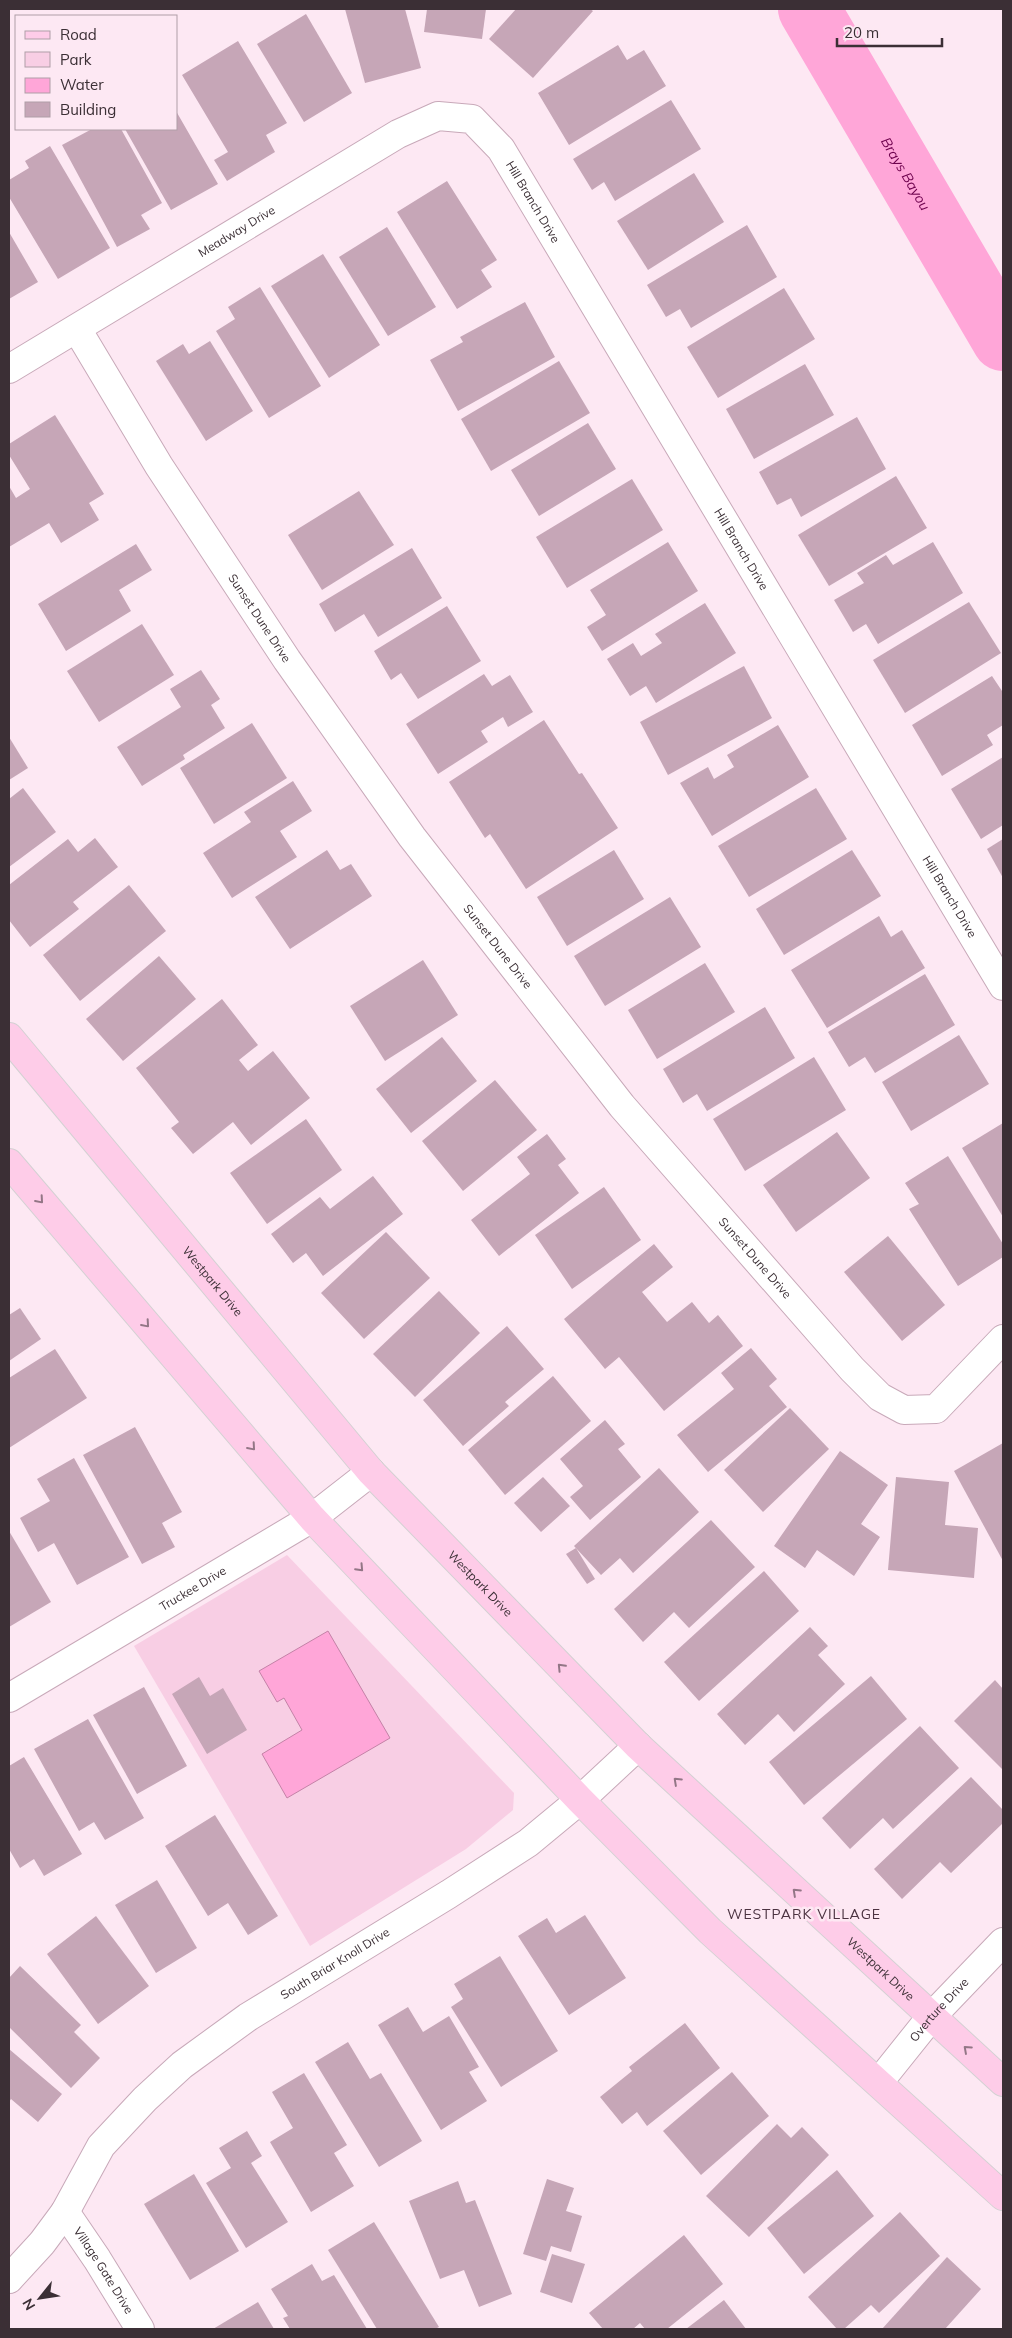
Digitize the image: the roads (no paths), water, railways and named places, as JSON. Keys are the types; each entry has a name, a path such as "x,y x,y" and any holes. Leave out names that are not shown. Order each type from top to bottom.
{"main road":[{"name":"Westpark Drive","path":"9,1037 371,1472 638,1746 1003,2082"},
{"path":"9,1163 312,1518 580,1800 710,1931 1003,2196"}],"street":[{"name":"Meadway Drive","path":"9,369 398,134 438,116 472,119"},
{"name":"Hill Branch Drive","path":"472,119 501,149 1003,986"},
{"name":"Sunset Dune Drive","path":"77,329 159,466 287,660 412,837 622,1106 852,1368 880,1397 904,1410 936,1409 1003,1339"},
{"name":"Truckee Drive","path":"9,1698 312,1518 371,1472"},
{"name":"South Briar Knoll Drive","path":"9,2279 42,2243 65,2212 101,2146 145,2099 182,2065 248,2017 449,1894 528,1843 580,1800 638,1746"},
{"name":"Overture Drive","path":"879,2082 931,2017 1003,1942"},
{"name":"Village Gate Drive","path":"65,2212 97,2259 140,2329"}],"water":[{"path":"328,1631 390,1738 287,1798 262,1754 302,1730 284,1698 277,1702 259,1671"}],"waterway":[{"name":"Brays Bayou","path":"809,9 1003,340"}],"district":[{"name":"WESTPARK VILLAGE","path":"804,1914"}]}
